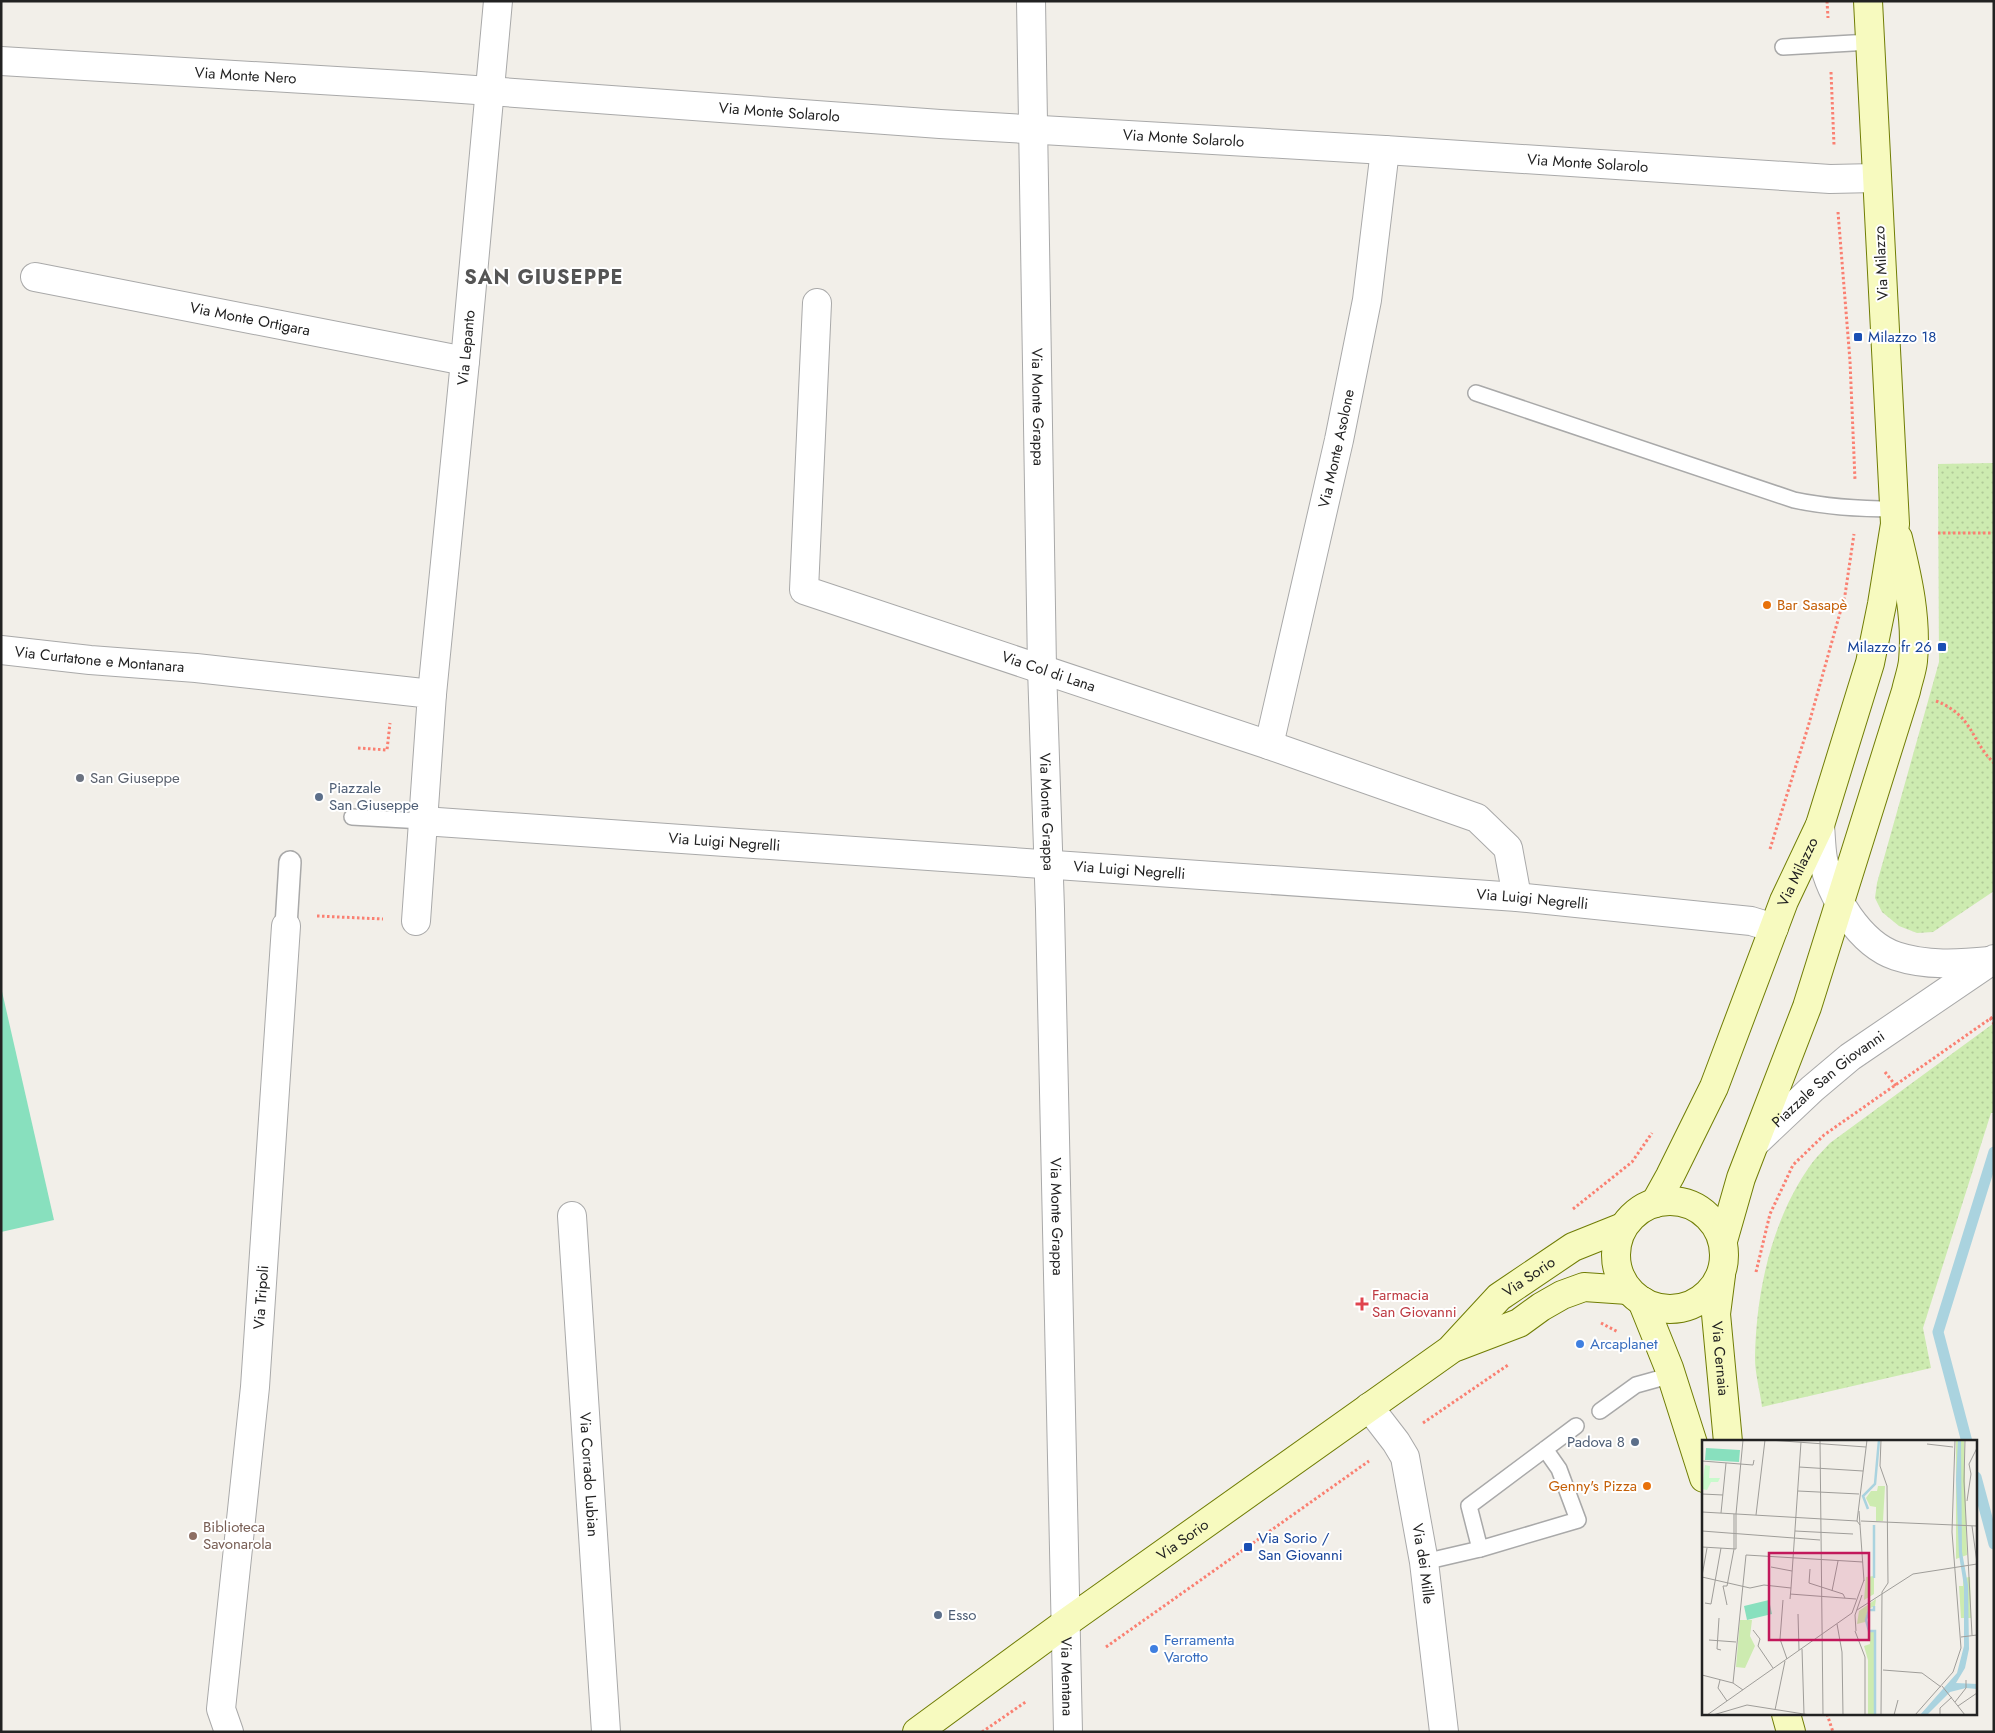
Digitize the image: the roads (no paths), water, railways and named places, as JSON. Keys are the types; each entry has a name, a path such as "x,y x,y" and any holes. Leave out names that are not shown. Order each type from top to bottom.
{"main road":[{"name":"Via Milazzo","path":"1756,1142 1807,1007 1906,691 1913,662 1914,626 1910,588 1894,517 1868,1"},
{"name":"Via Milazzo","path":"1655,1203 1714,1087 1784,902 1820,825 1870,663 1882,604 1894,517"},
{"name":"Piazzale San Giovanni","path":"1635,1296 1660,1308 1679,1308 1697,1302 1711,1290 1721,1274 1725,1253 1723,1241 1742,1178 1756,1142"},
{"path":"1702,1472 1672,1376 1635,1296 1620,1276 1616,1259 1617,1243 1623,1227 1632,1216 1642,1208 1669,1200 1684,1202 1697,1208 1713,1222 1723,1241"},
{"name":"Via Sorio","path":"917,1732 1067,1622 1450,1350 1499,1297 1573,1248 1623,1227"},
{"name":"Via Cernaia","path":"1721,1274 1716,1314 1728,1440"},
{"name":"Via Sorio","path":"1450,1350 1519,1323 1562,1295 1584,1287 1635,1296"},
{"path":"1787,1716 1791,1732"}],"street":[{"name":"Via Lepanto","path":"432,694 466,361 498,1"},
{"name":"Via Monte Grappa","path":"1031,1 1042,668 1049,865 1067,1622"},
{"name":"Via Monte Nero","path":"1,61 490,91"},
{"name":"Via Monte Solarolo","path":"490,91 940,124 1385,150 1830,180 1876,178"},
{"name":"Via Monte Asolone","path":"1269,745 1339,440 1363,319 1385,150"},
{"name":"Via Monte Ortigara","path":"35,278 466,361"},
{"name":"Via Col di Lana","path":"817,303 804,590 1042,668 1477,818 1508,848 1517,897"},
{"name":"Via Curtatone e Montanara","path":"1,650 90,660 196,668 432,694"},
{"path":"416,921 432,694"},
{"name":"Via Luigi Negrelli","path":"423,821 1517,897 1740,920 1774,928"},
{"name":"Piazzale San Giovanni","path":"1820,825 1823,860 1840,903 1863,934 1876,946 1895,956 1941,964 1993,960"},
{"name":"Via Tripoli","path":"229,1732 221,1709 255,1387 290,862"},
{"name":"Piazzale San Giovanni","path":"1756,1142 1812,1089 1850,1057 1993,960"},
{"name":"Via Corrado Lubian","path":"572,1216 606,1732"},
{"name":"Via dei Mille","path":"1369,1407 1405,1457 1424,1562 1444,1732"},
{"name":"Via Mentana","path":"1067,1622 1068,1732"}],"lane":[{"path":"1783,47 1870,42"},
{"path":"1476,393 1794,500 1894,517"},
{"path":"352,817 423,821"},
{"path":"1600,1411 1636,1385 1672,1376"},
{"path":"1480,1549 1469,1506 1576,1426"},
{"path":"1424,1562 1480,1549 1578,1520 1559,1469 1545,1449"}],"waterway":[{"path":"1966,1440 1938,1332 1994,1152"},
{"path":"1978,1484 1994,1544"}],"place":[{"name":"Milazzo 18","path":"1858,337"},
{"name":"Bar Sasapè","path":"1767,605"},
{"name":"Milazzo fr 26","path":"1942,647"},
{"name":"San Giuseppe","path":"80,778"},
{"name":"Piazzale San Giuseppe","path":"319,797"},
{"name":"Farmacia San Giovanni","path":"1362,1304"},
{"name":"Arcaplanet","path":"1580,1344"},
{"name":"Padova 8","path":"1635,1442"},
{"name":"Genny's Pizza","path":"1647,1486"},
{"name":"Biblioteca Savonarola","path":"193,1536"},
{"name":"Via Sorio / San Giovanni","path":"1248,1547"},
{"name":"Esso","path":"938,1615"},
{"name":"Ferramenta Varotto","path":"1154,1649"}],"district":[{"name":"SAN GIUSEPPE","path":"544,277"}]}
